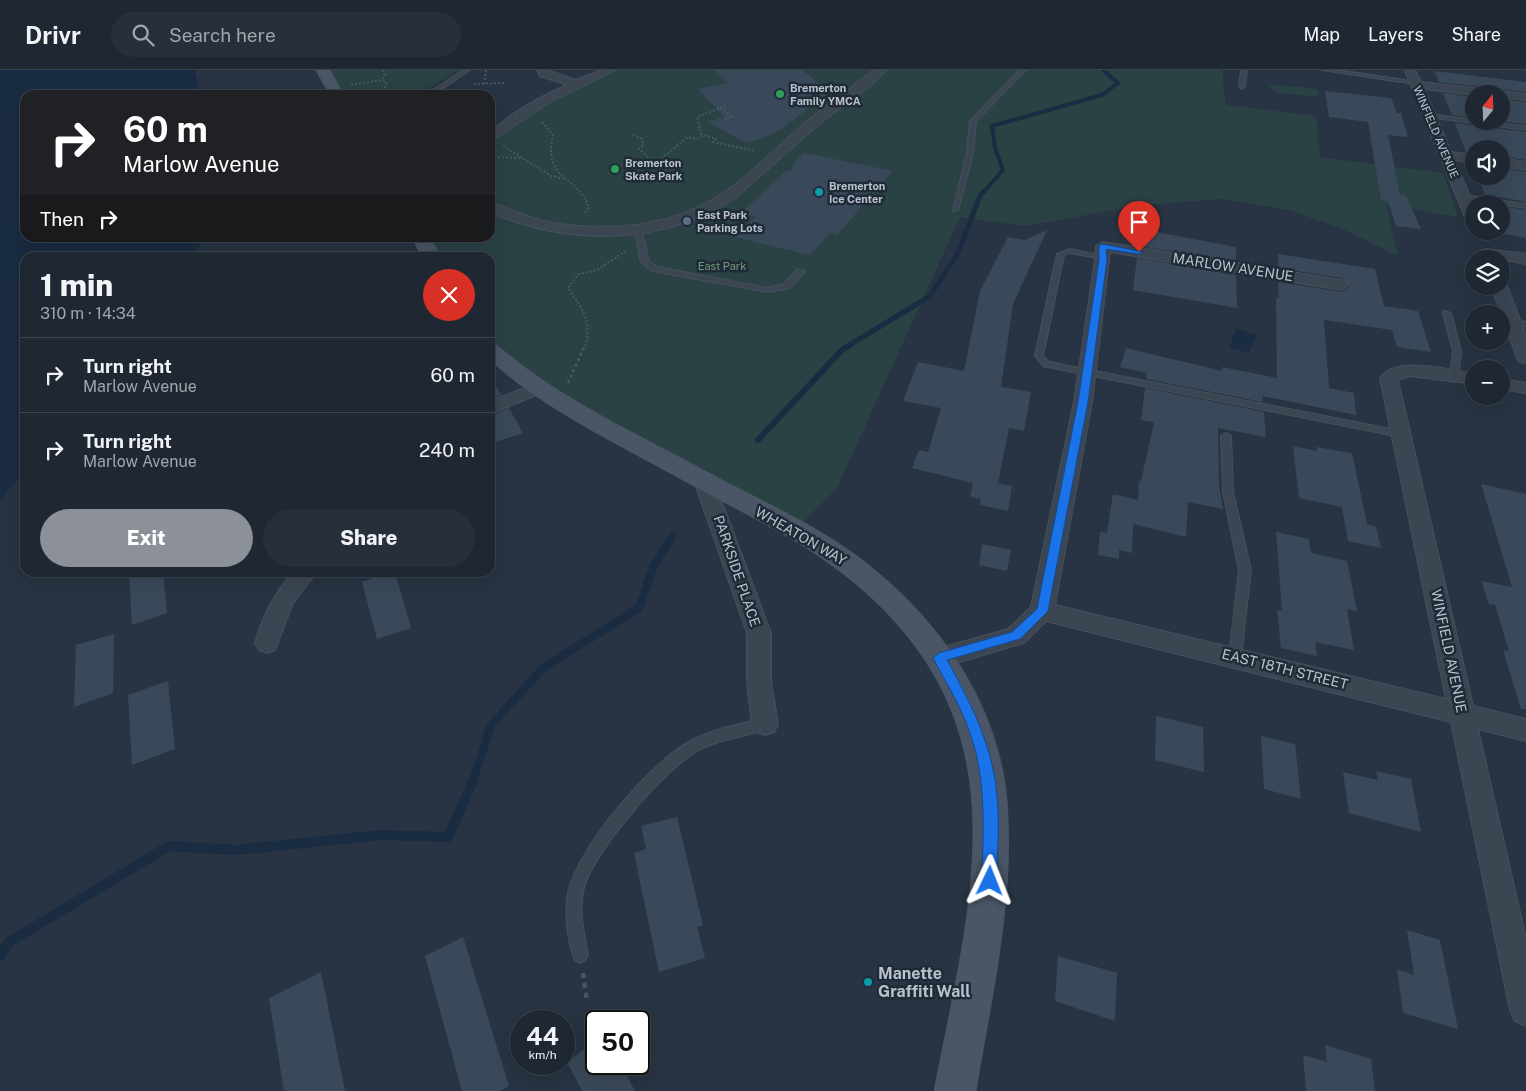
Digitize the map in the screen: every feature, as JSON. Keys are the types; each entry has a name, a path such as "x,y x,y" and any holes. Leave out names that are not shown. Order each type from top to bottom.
{"main road":[{"path":"323,70 334,90"},
{"name":"WHEATON WAY","path":"495,354 538,388 840,557 893,602 925,636 939,658 966,705 978,735 990,796 991,813 989,890 955,1091"}],"street":[{"path":"542,70 544,74 577,84"},
{"path":"495,135 523,113 577,84 610,70"},
{"path":"495,208 534,224 564,229 639,235 687,218 714,206 816,120 881,70"},
{"path":"1414,79 1465,88"},
{"name":"WINFIELD AVENUE","path":"1414,79 1465,202"},
{"path":"1510,95 1526,97"},
{"path":"1446,155 1465,158"},
{"path":"1510,163 1526,166"},
{"name":"MARLOW AVENUE","path":"1103,257 1102,246 1341,285"},
{"path":"939,658 1016,636 1042,611 1087,371 1103,257"},
{"path":"1510,258 1526,259"},
{"path":"1504,295 1519,322 1526,358"},
{"name":"WINFIELD AVENUE","path":"1464,378 1407,370 1389,378 1526,1010"},
{"path":"1510,385 1526,388"},
{"path":"495,406 538,388"},
{"name":"PARKSIDE PLACE","path":"704,481 758,633 759,682 765,724"},
{"path":"268,643 274,618 284,598 302,577"},
{"name":"EAST 18TH STREET","path":"1042,611 1235,656 1526,730"}],"lane":[{"path":"437,90 467,70"},
{"path":"955,210 970,153 973,122 1023,70"},
{"path":"1242,87 1244,70"},
{"path":"1325,70 1414,79"},
{"path":"1429,116 1526,128"},
{"path":"1463,197 1526,206"},
{"path":"639,235 645,262 655,269 768,290 787,286 801,271"},
{"path":"1103,257 1070,251 1061,254 1039,356 1046,364 1401,434"},
{"path":"1447,313 1464,378"},
{"path":"1226,436 1228,492 1245,570 1235,656"},
{"path":"580,956 575,916 577,888 585,868 621,819 669,763 691,747 715,736 765,724"}],"path":[{"path":"339,90 382,80 385,75 383,70"},
{"path":"484,84 486,70"},
{"path":"382,80 386,82 386,90"},
{"path":"726,106 697,117 700,132 704,136 716,139 712,142 775,155"},
{"path":"720,108 734,117 725,119"},
{"path":"523,113 540,121 551,130 553,135 549,156 563,179 583,196 588,207 584,214 564,229"},
{"path":"633,135 642,139 644,144 639,149 649,158 658,161"},
{"path":"667,171 650,167 688,137 696,139 704,136"},
{"path":"495,138 551,176 563,179"},
{"path":"495,157 522,158"},
{"path":"564,387 578,363 590,331 580,304 568,288 579,274 597,270 639,235"},
{"path":"580,956 587,1002"}],"green space":[{"path":"323,70 459,70 425,90 334,90"},
{"name":"East Park","path":"610,70 1222,70 1226,105 1316,116 1320,157 1443,173 1458,217 1386,204 1398,256 1343,229 1290,210 1222,199 1144,205 1024,226 960,217 837,488 794,531 704,481 495,352 495,252 430,252 424,242 495,242 495,134 510,121"},
{"path":"1268,84 1311,88 1317,90 1318,93 1316,97 1279,93 1275,92"}],"water":[{"path":"0,70 195,70 198,90 20,90 20,242 201,242 195,252 20,252 20,477 0,500"},
{"path":"1237,329 1257,335 1249,353 1229,347"}],"building":[{"path":"713,70 802,70 830,92 774,134 746,143 708,122 724,117 698,89 728,83"},
{"path":"1434,71 1526,82 1526,92 1510,90 1510,85 1465,85 1439,82"},
{"path":"1325,91 1391,98 1397,113 1401,113 1408,137 1388,135 1400,195 1406,196 1421,229 1396,226 1388,201 1381,200 1368,122 1329,117"},
{"path":"1443,93 1465,96 1465,117 1452,115"},
{"path":"1510,100 1526,102 1526,124 1510,122"},
{"path":"1455,123 1465,124 1465,130 1510,130 1526,132 1526,160 1510,157 1510,140 1465,140 1465,149"},
{"name":"Bremerton Ice Center","path":"804,153 893,171 837,235 830,233 810,255 731,236 756,217 741,213 787,170 791,171 794,162"},
{"path":"1510,169 1526,172 1526,202 1510,199 1510,195 1485,194 1481,185 1510,185"},
{"path":"1510,207 1526,210 1526,238 1510,235"},
{"path":"1140,229 1236,247 1236,261 1138,246"},
{"path":"1047,230 1013,304 1001,387 1031,392 1024,431 1009,428 998,483 1012,486 1008,511 980,505 981,499 970,497 973,483 912,468 919,450 928,452 941,408 903,401 918,362 964,371 980,291 1008,237 1025,240"},
{"path":"1278,254 1375,269 1384,306 1418,311 1431,352 1397,347 1392,330 1324,320 1329,388 1354,393 1356,415 1262,396 1263,402 1146,379 1146,373 1120,367 1126,348 1222,371 1222,367 1277,378 1276,298 1279,298 1278,282 1341,292 1351,286 1341,278 1278,268"},
{"path":"1137,258 1236,275 1237,308 1133,290"},
{"path":"495,385 501,395 495,397"},
{"path":"1145,388 1264,412 1266,437 1218,428 1219,484 1223,509 1188,502 1186,537 1133,524 1132,553 1119,550 1119,559 1098,555 1100,532 1107,533 1113,494 1138,500 1139,481 1141,481 1154,422 1141,420"},
{"path":"509,408 523,433 495,442 495,414"},
{"path":"1293,446 1317,451 1316,447 1352,453 1367,524 1376,527 1381,548 1348,541 1342,507 1299,498"},
{"path":"1481,484 1526,494 1526,709 1521,709 1503,650 1509,651 1495,605 1489,604 1481,581 1512,587"},
{"path":"1276,532 1309,539 1311,553 1347,561 1357,611 1347,609 1354,650 1315,642 1317,656 1281,648 1277,610 1282,611"},
{"path":"982,544 1011,550 1007,571 979,565"},
{"path":"129,577 163,577 167,613 132,625"},
{"path":"376,577 396,577 411,628 377,639 362,582"},
{"path":"114,634 113,693 74,707 76,645"},
{"path":"168,681 175,749 132,765 128,695"},
{"path":"1156,716 1203,727 1204,772 1155,760"},
{"path":"1261,736 1295,744 1301,799 1264,789"},
{"path":"1376,771 1411,779 1421,832 1349,813 1343,772 1378,780"},
{"path":"677,817 703,925 697,927 705,958 659,972 634,853 646,849 641,826"},
{"path":"1407,930 1440,940 1458,1029 1403,1013 1397,969 1414,975"},
{"path":"463,937 509,1086 500,1091 462,1091 425,956"},
{"path":"1058,956 1117,973 1115,1021 1055,1001"},
{"path":"321,972 345,1091 284,1091 269,998"},
{"path":"1325,1045 1371,1059 1375,1091 1306,1091 1303,1055 1327,1062"},
{"path":"585,1049 585,1075 627,1075 635,1091 582,1091 574,1075 575,1056"}],"waterway":[{"path":"983,193 1003,170 995,148 992,126 1102,95 1118,83 1103,70"},
{"path":"848,346 930,296 957,255 980,196 984,191"},
{"path":"758,440 842,350 850,345"},
{"path":"670,540 673,535"},
{"path":"472,784 491,725 543,668 639,608 654,565 671,539"},
{"path":"0,956 9,942 169,846 236,850 381,835 448,837 472,783"}],"place":[{"name":"Bremerton Family YMCA","path":"780,94"},
{"name":"Bremerton Skate Park","path":"615,169"},
{"name":"Bremerton Ice Center","path":"819,192"},
{"name":"East Park Parking Lots","path":"687,221"},
{"name":"Manette Graffiti Wall","path":"868,982"}],"route":[{"path":"990,881 990,796 978,735 959,691 939,658 1016,636 1042,611 1083,402 1103,260 1102,246 1139,252"}]}
